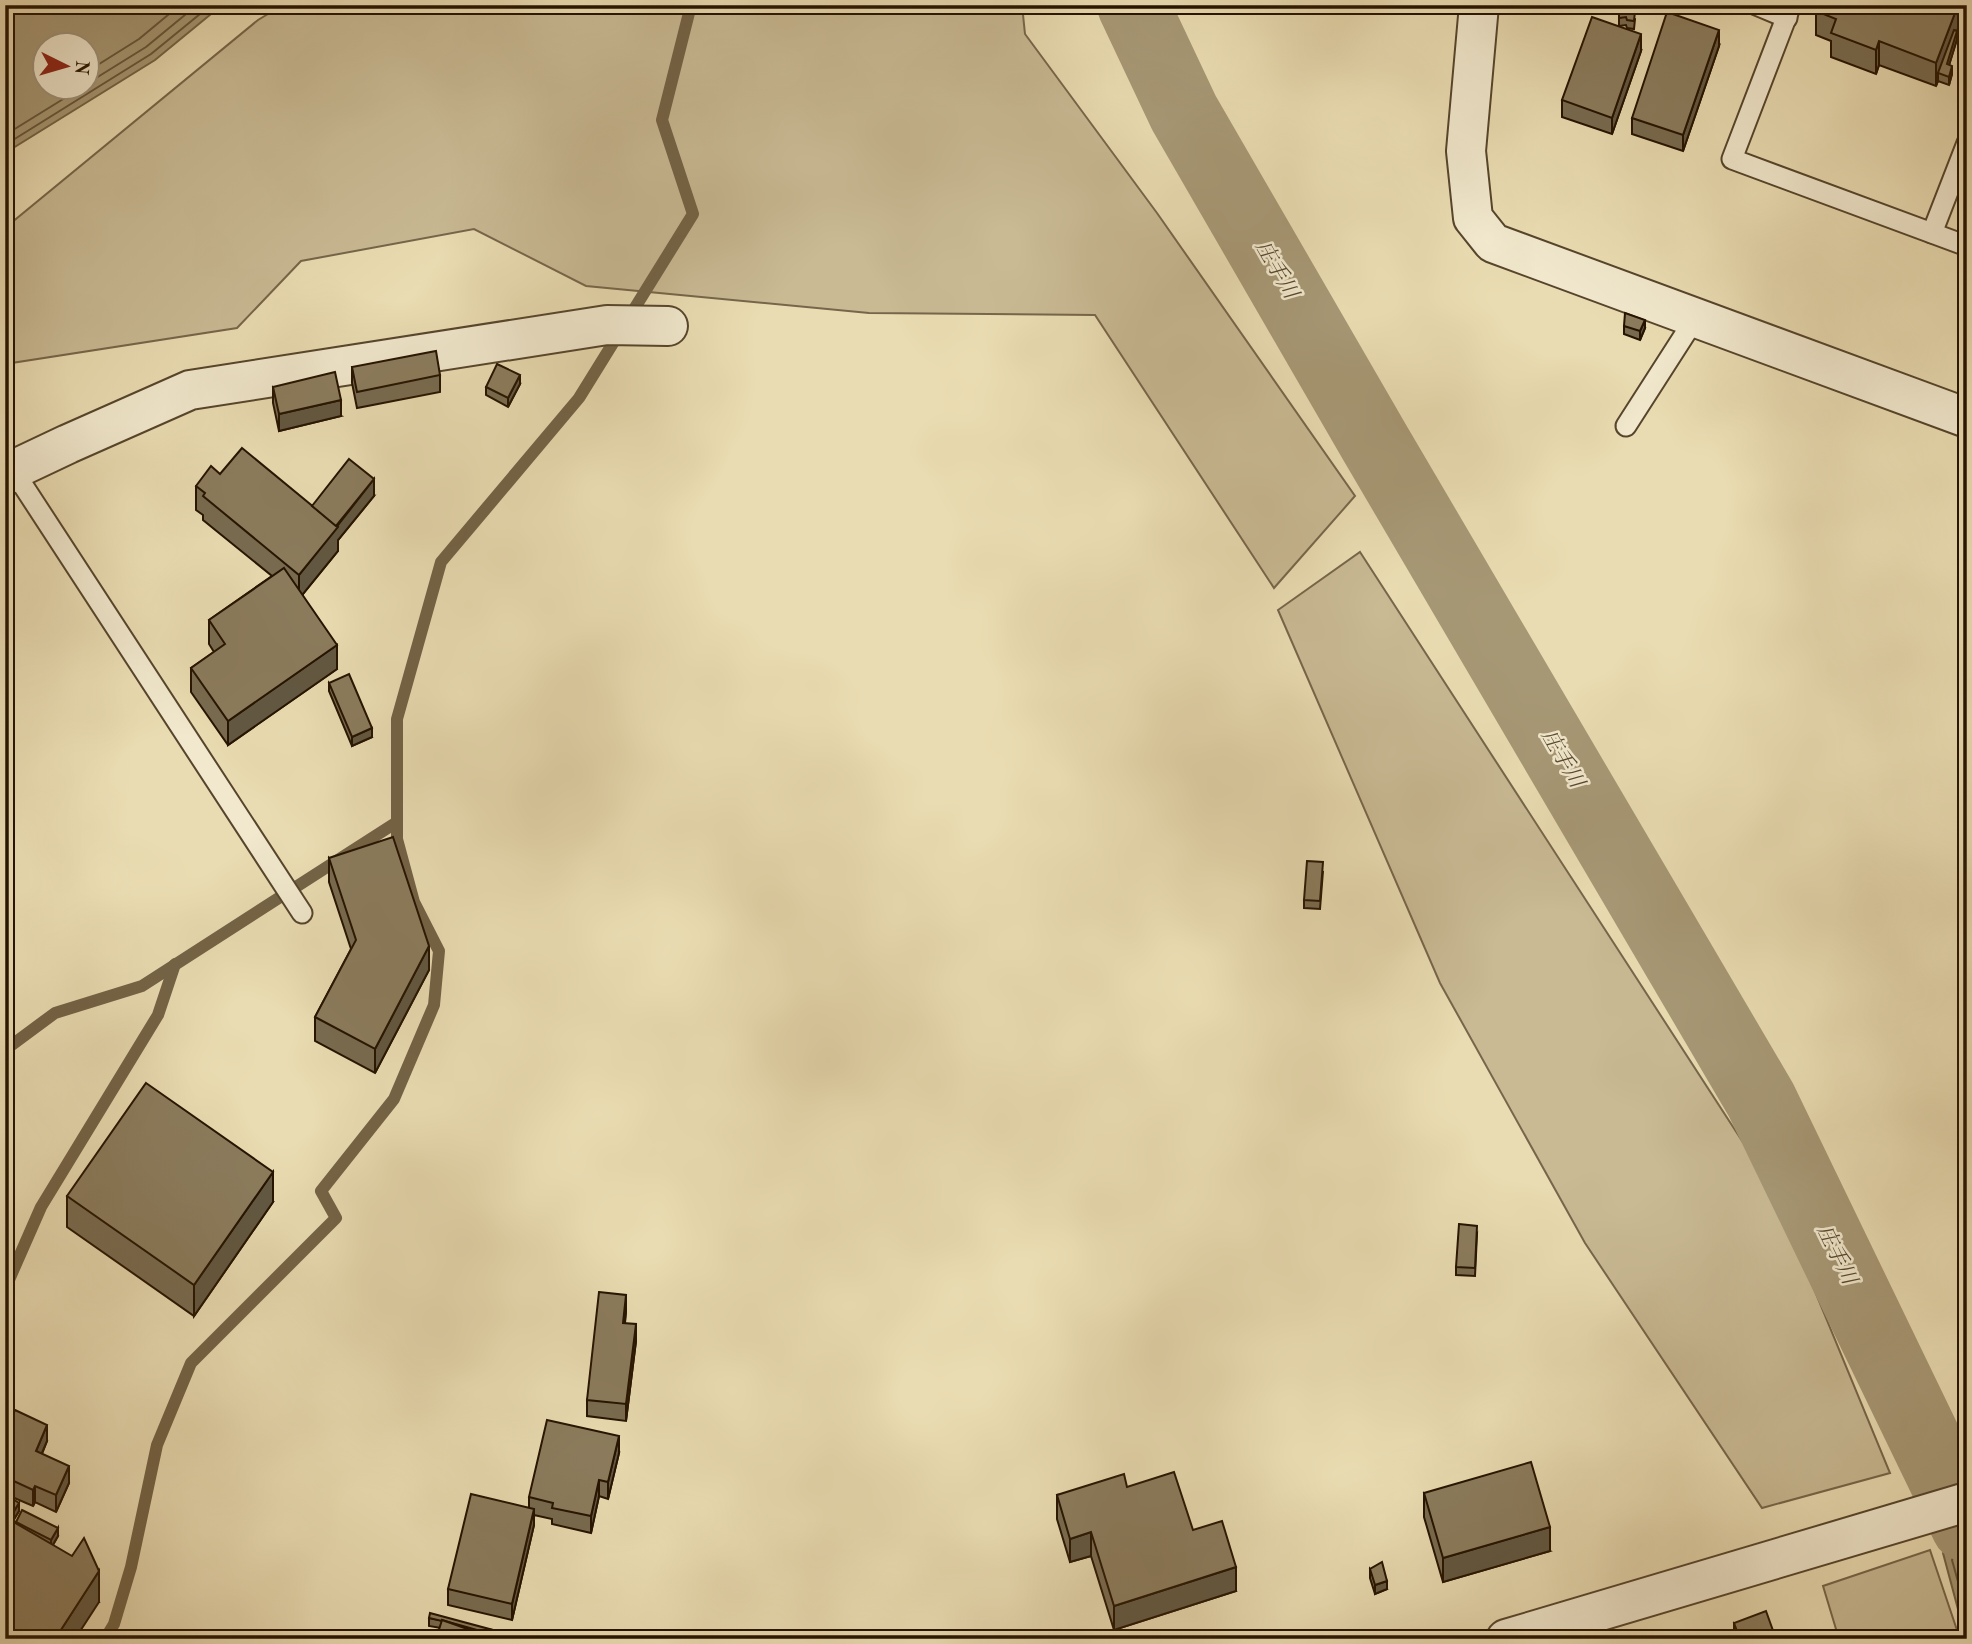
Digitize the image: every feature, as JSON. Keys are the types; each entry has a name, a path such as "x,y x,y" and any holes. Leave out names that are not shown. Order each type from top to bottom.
{"street":[{"path":"1479,5 1466,151 1473,218 1493,243 1967,418"},
{"path":"9,473 190,390 607,325 668,326"},
{"path":"1506,1639 1967,1502"}],"lane":[{"path":"1756,5 1789,11 1732,159 1967,246"},
{"path":"1932,233 1967,143"},
{"path":"1626,426 1696,317"},
{"path":"9,473 302,913"}],"shaded area":[{"path":"283,5 1022,5 1025,34 1157,213 1355,496 1274,588 1095,315 869,313 586,286 474,229 301,261 237,328 5,364 5,228 258,20"},
{"path":"1360,552 1772,1187 1890,1473 1762,1508 1585,1243 1440,983 1278,610"},
{"path":"1930,1550 1960,1639 1839,1639 1823,1586"}],"water":[{"path":"5,5 222,5 155,60 102,93 102,32 32,32 32,102 87,102 5,153"},
{"path":"1967,1544 1967,1639 1966,1639 1943,1553"}],"building":[{"path":"1819,5 1958,5 1936,63 1879,41 1876,50 1831,33 1836,19 1816,11"},
{"path":"1619,9 1635,11 1634,21 1627,20 1626,17 1619,18"},
{"path":"1667,12 1719,30 1683,135 1632,118"},
{"path":"1592,17 1641,34 1612,118 1562,100"},
{"path":"1954,30 1957,31 1947,64 1952,66 1949,77 1938,73"},
{"path":"1625,313 1645,320 1640,331 1624,326"},
{"path":"436,351 440,375 357,392 352,367"},
{"path":"497,364 520,375 508,398 486,387"},
{"path":"335,372 341,400 279,414 273,387"},
{"path":"242,448 338,527 299,575 203,496 205,493 196,486 211,466 220,474"},
{"path":"349,459 374,479 336,526 312,506"},
{"path":"284,568 337,645 228,721 191,668 225,644 209,620"},
{"path":"349,674 372,728 352,737 329,683"},
{"path":"393,837 429,946 375,1049 315,1017 356,940 329,858"},
{"path":"1307,861 1323,862 1320,901 1304,900"},
{"path":"146,1083 273,1172 194,1285 67,1196"},
{"path":"1459,1224 1477,1226 1475,1268 1456,1267"},
{"path":"599,1292 626,1295 623,1323 636,1324 626,1404 587,1400"},
{"path":"15,1410 47,1425 36,1451 69,1466 56,1495 35,1486 33,1490 5,1477 5,1432"},
{"path":"547,1420 619,1436 608,1482 599,1480 591,1516 552,1508 553,1503 529,1497"},
{"path":"1531,1462 1550,1527 1443,1558 1424,1493"},
{"path":"1174,1472 1193,1530 1222,1521 1236,1567 1114,1606 1091,1532 1070,1539 1057,1495 1124,1474 1127,1487"},
{"path":"5,1494 19,1503 9,1519 5,1517"},
{"path":"471,1494 534,1509 512,1604 448,1589"},
{"path":"22,1510 58,1528 51,1540 16,1522"},
{"path":"5,1517 72,1556 84,1538 99,1571 55,1639 5,1639"},
{"path":"1382,1562 1387,1581 1375,1585 1370,1569"},
{"path":"1766,1611 1776,1639 1740,1639 1734,1623"},
{"path":"430,1613 493,1630 491,1634 429,1618"},
{"path":"442,1620 496,1639 436,1639"},
{"path":"500,1631 516,1633 516,1639 499,1639"},
{"path":"1712,1632 1714,1639 1692,1639"}],"waterway":[{"path":"105,1639 114,1624 131,1567 157,1445 191,1363 336,1218 321,1191 394,1099 434,1005 439,951 414,902 397,839 397,719 441,562 579,398 693,214 662,120 691,5"},
{"name":"庄手川","path":"1133,5 1184,113 1761,1100 1967,1526"},
{"path":"5,1050 55,1013 142,986 397,822"},
{"path":"5,1289 41,1207 158,1015 175,964"}]}
